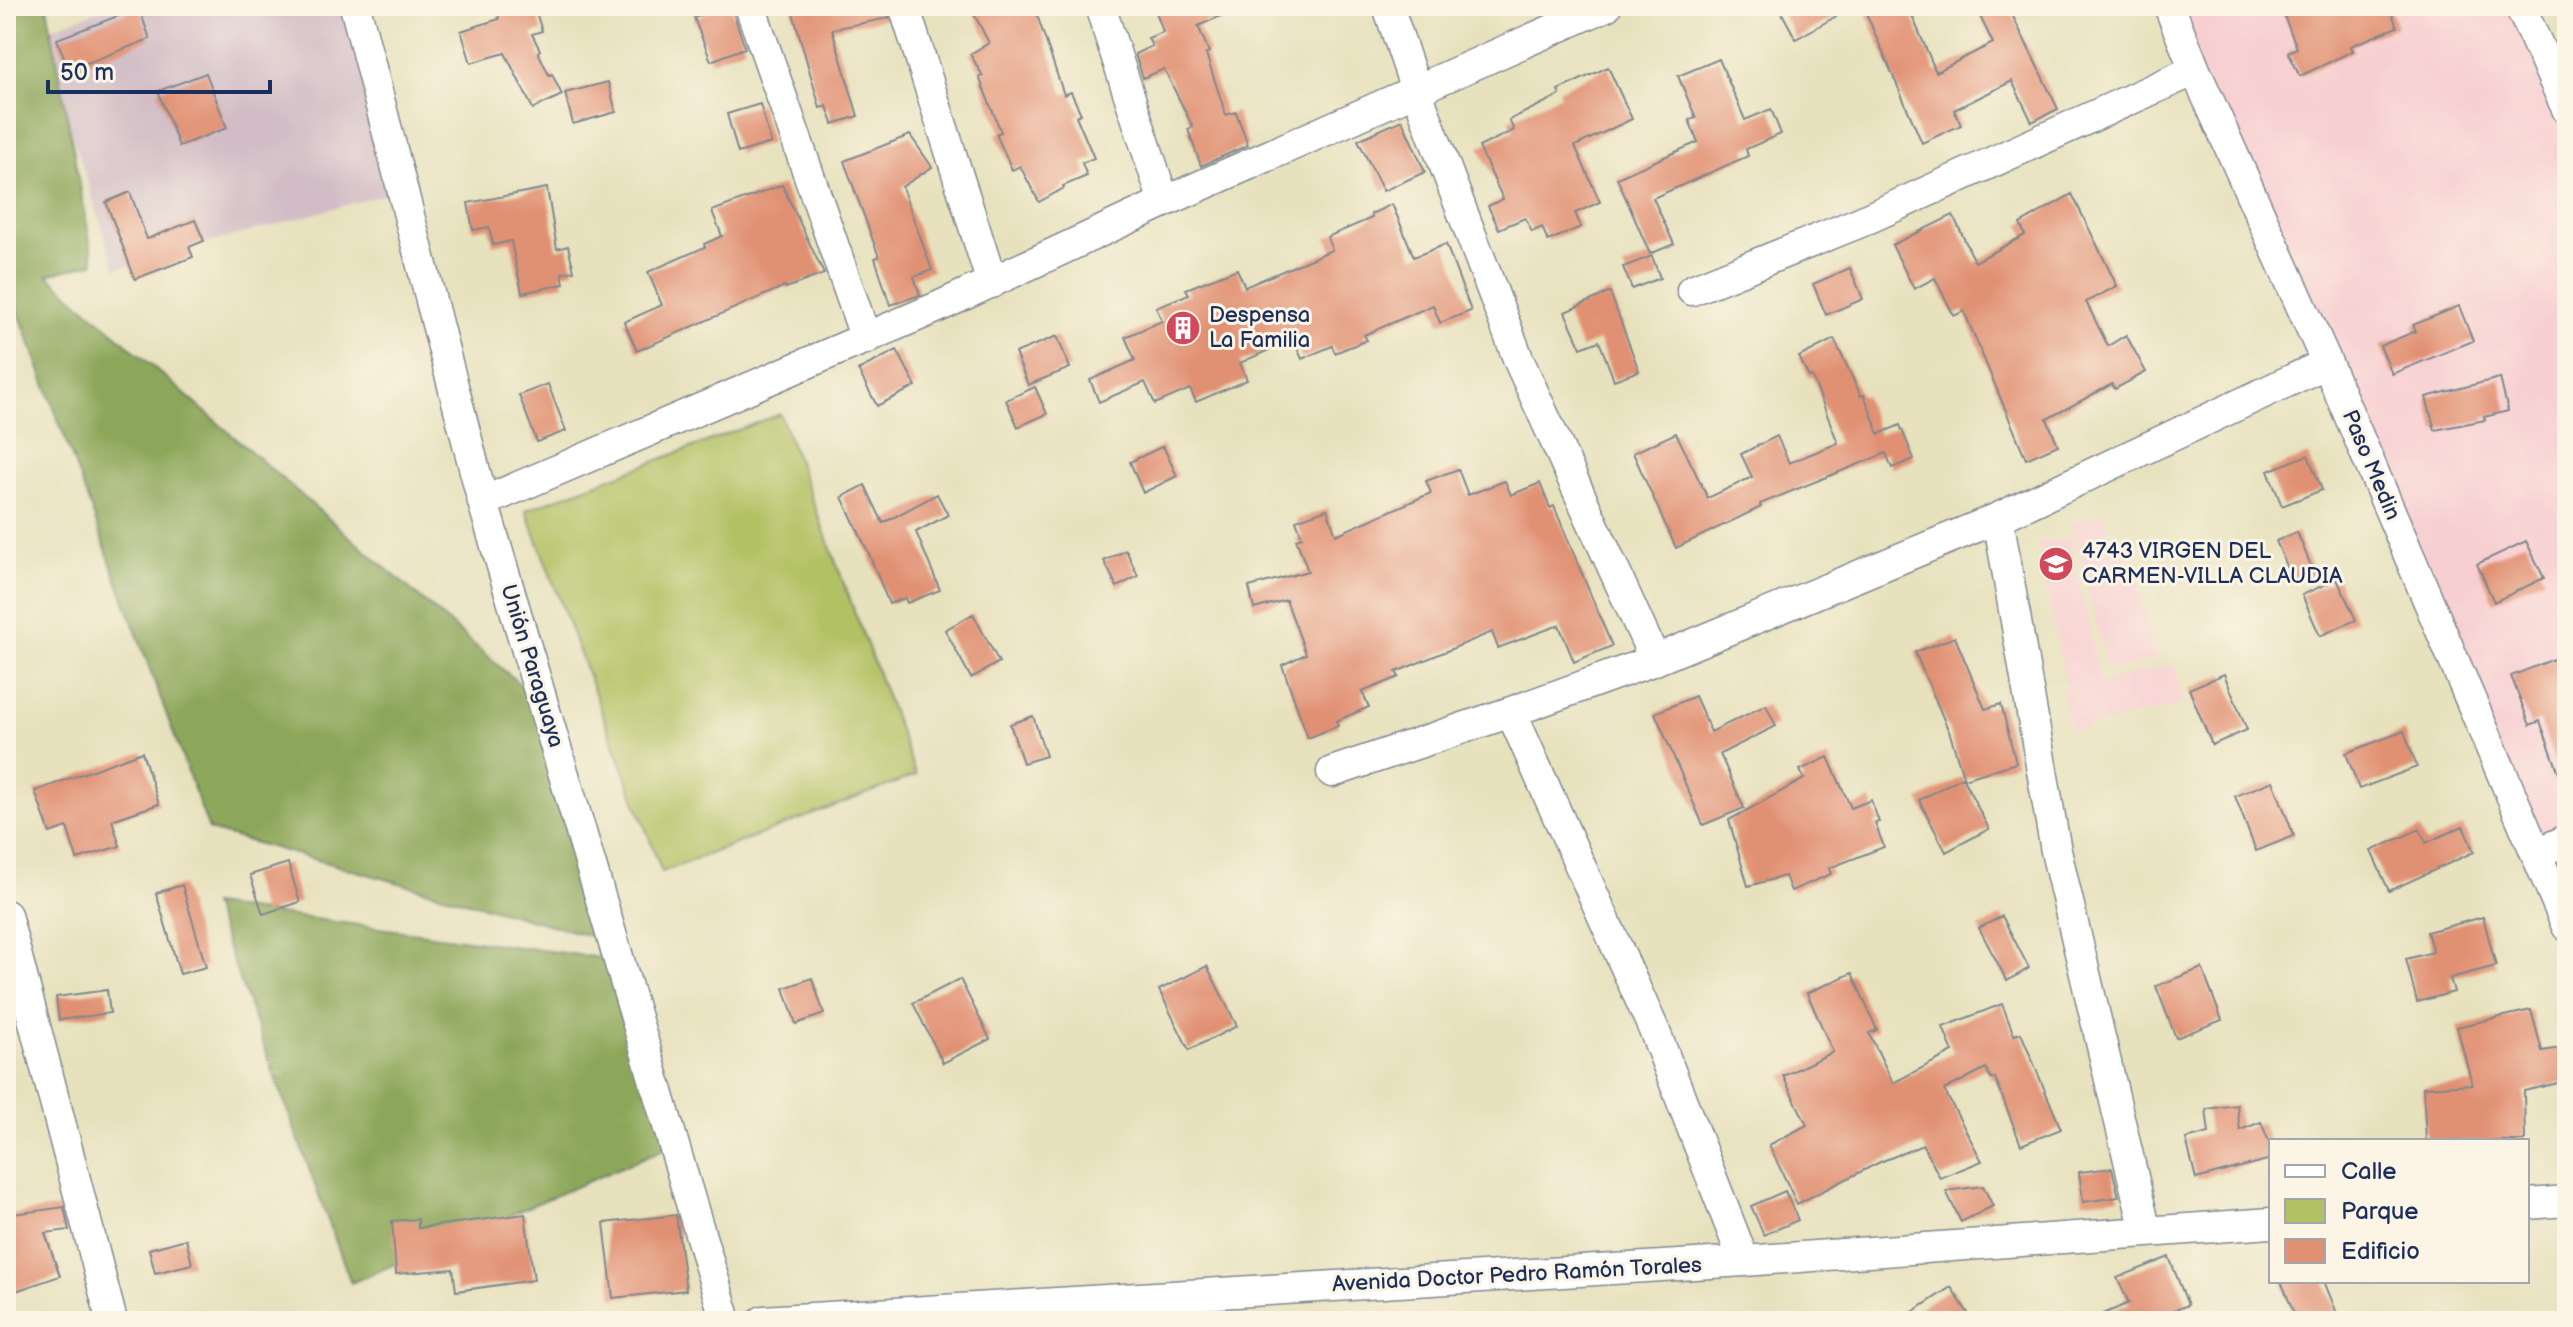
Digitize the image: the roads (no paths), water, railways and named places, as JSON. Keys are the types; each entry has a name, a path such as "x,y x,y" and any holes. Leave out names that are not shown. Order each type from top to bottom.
{"street":[{"name":"Unión Paraguaya","path":"355,6 483,502 726,1321"},
{"path":"750,6 866,339"},
{"path":"904,6 992,283"},
{"path":"1100,6 1164,202"},
{"path":"1388,6 1416,90 1519,361 1655,660"},
{"path":"483,502 866,339 1164,202 1606,6"},
{"name":"Paso Medin","path":"2169,6 2327,363 2567,926"},
{"path":"2520,6 2567,109"},
{"path":"1692,290 1858,223 2195,70"},
{"path":"1332,772 1655,660 1998,518 2327,363"},
{"path":"1998,518 2056,851 2146,1232"},
{"path":"1511,712 1655,1032 1744,1261"},
{"path":"2537,853 2567,840"},
{"path":"6,915 112,1321"},
{"path":"2529,1204 2567,1201"},
{"name":"Avenida Doctor Pedro Ramón Torales","path":"763,1321 1744,1261 2269,1223"}],"place":[{"name":"Despensa La Familia","path":"1183,328"},
{"name":"4743 VIRGEN DEL CARMEN-VILLA CLAUDIA","path":"2056,564"}]}
